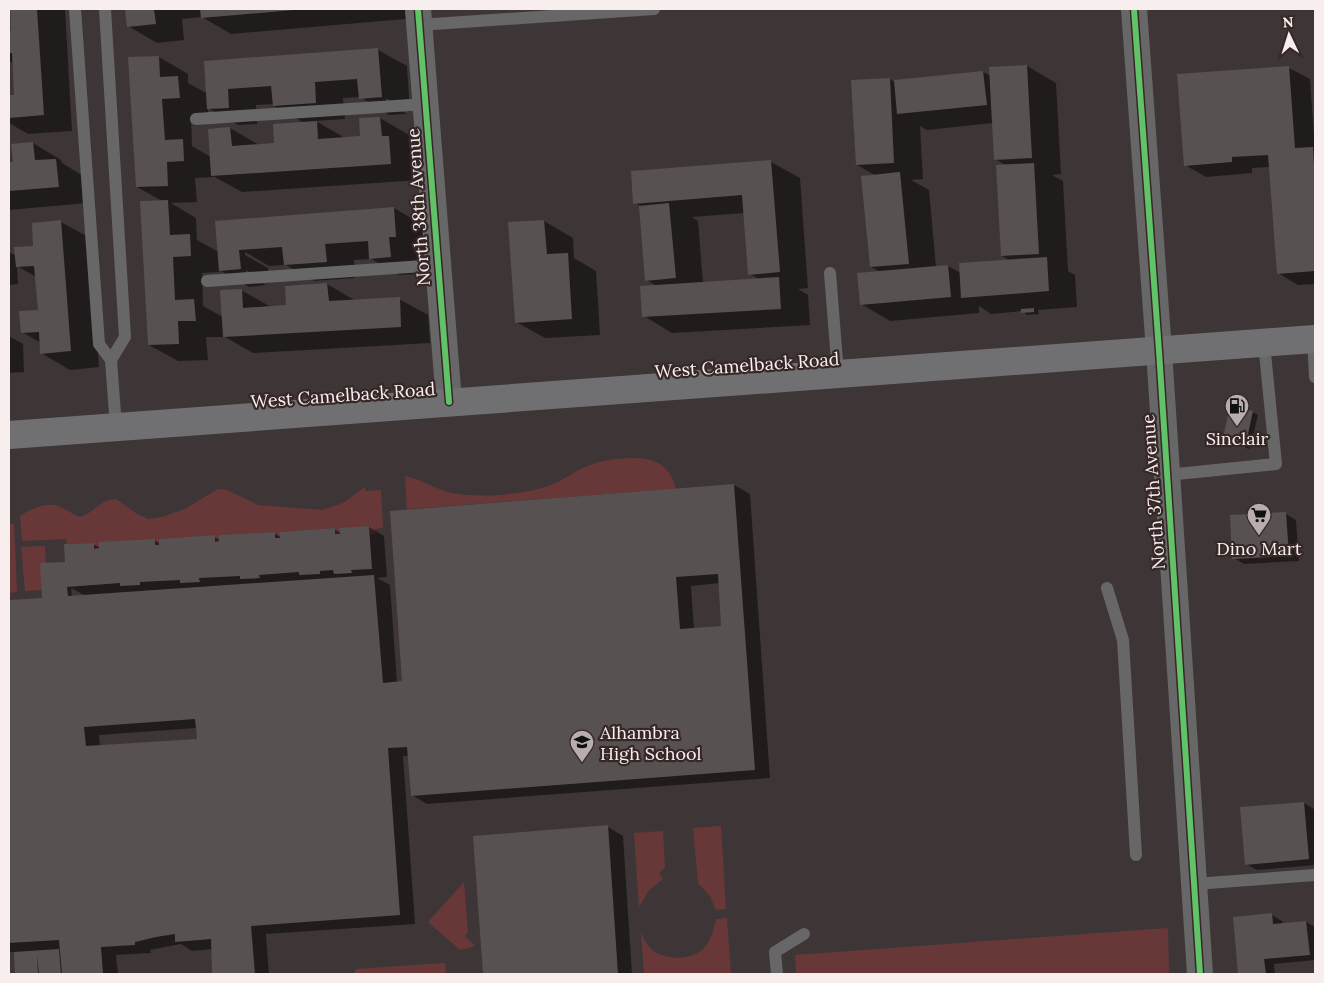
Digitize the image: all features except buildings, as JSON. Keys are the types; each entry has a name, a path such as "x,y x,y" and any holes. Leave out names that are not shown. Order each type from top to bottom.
{"main road":[{"name":"West Camelback Road","path":"9,435 1314,339"}],"street":[{"name":"North 37th Avenue","path":"1134,9 1159,351 1200,974"},
{"name":"North 38th Avenue","path":"419,17 449,402"}],"lane":[{"path":"75,9 99,344 111,360 116,427"},
{"path":"105,9 125,337 111,360"},
{"path":"419,17 654,9"},
{"path":"196,119 426,104"},
{"path":"207,280 438,265"},
{"path":"830,273 838,374"},
{"path":"1314,339 1315,377"},
{"path":"1167,475 1276,464 1264,343"},
{"path":"1107,588 1123,640 1136,855"},
{"path":"1194,884 1315,875"},
{"path":"777,974 775,952 804,934"}],"shaded area":[{"path":"639,458 659,463 664,467 671,476 676,489 407,509 405,476 451,493 461,495 497,495 548,486 602,461"},
{"path":"365,487 365,491 381,490 383,528 375,529 375,534 370,534 369,526 339,529 340,534 335,534 334,528 280,532 280,538 275,538 274,532 219,535 219,541 215,542 215,535 159,539 159,545 155,545 155,540 94,549 93,543 67,544 66,539 22,541 20,516 32,509 45,505 58,506 80,517 106,501 116,499 137,514 148,519 162,517 185,509 218,489 227,490 258,505 322,510 343,503"},
{"path":"9,524 14,524 17,592 9,593"},
{"path":"45,546 46,563 41,564 42,590 25,591 21,547"},
{"path":"721,826 726,909 716,910 710,896 698,883 693,828"},
{"path":"663,831 665,867 659,874 663,879 649,890 639,907 634,833"},
{"path":"464,882 468,932 465,936 475,946 460,950 428,922"},
{"path":"727,918 731,974 644,974 641,933 652,950 664,956 686,957 699,952 709,942 716,919"},
{"path":"1168,928 1169,974 796,974 795,955"},
{"path":"445,963 446,974 355,974 355,969"}],"cycle path":[{"path":"418,9 449,402"},
{"path":"1134,9 1159,351 1200,974"}],"place":[{"name":"Sinclair","path":"1237,427"},
{"name":"Dino Mart","path":"1259,536"},
{"name":"Alhambra High School","path":"582,763"}]}
